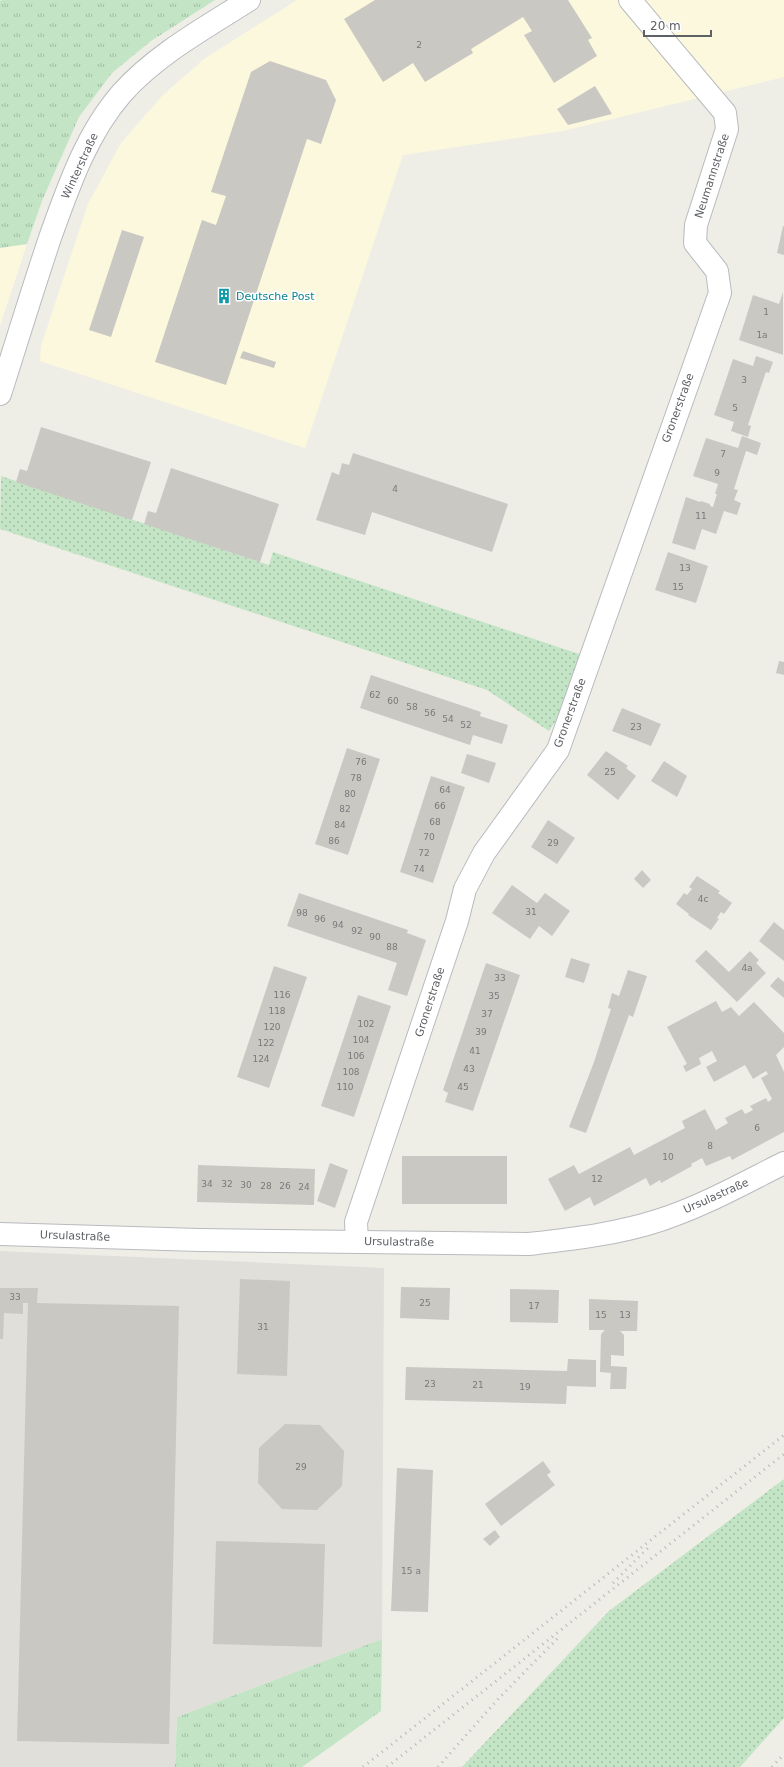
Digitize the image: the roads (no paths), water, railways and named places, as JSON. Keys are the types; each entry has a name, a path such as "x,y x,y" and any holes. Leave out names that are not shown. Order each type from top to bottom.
{"street":[{"name":"Winterstraße","path":"0,394 67,189 86,147 99,125 119,97 141,74 163,56 249,0"},
{"name":"Neumannstraße","path":"630,0 725,113 727,129 696,225 695,243"},
{"name":"Gronerstraße","path":"357,1242 356,1222 457,921 465,889 484,853 558,750 720,293 717,271 695,243"},
{"name":"Ursulastraße","path":"0,1234 357,1242 529,1244 564,1240 620,1230 660,1220 722,1194 784,1163"}],"railway":[{"path":"363,1767 784,1435"},
{"path":"387,1767 784,1454"},
{"path":"613,1583 651,1545"},
{"path":"438,1767 500,1697 558,1638"},
{"path":"772,1767 784,1754"}],"place":[{"name":"Deutsche Post","path":"224,296"}]}
